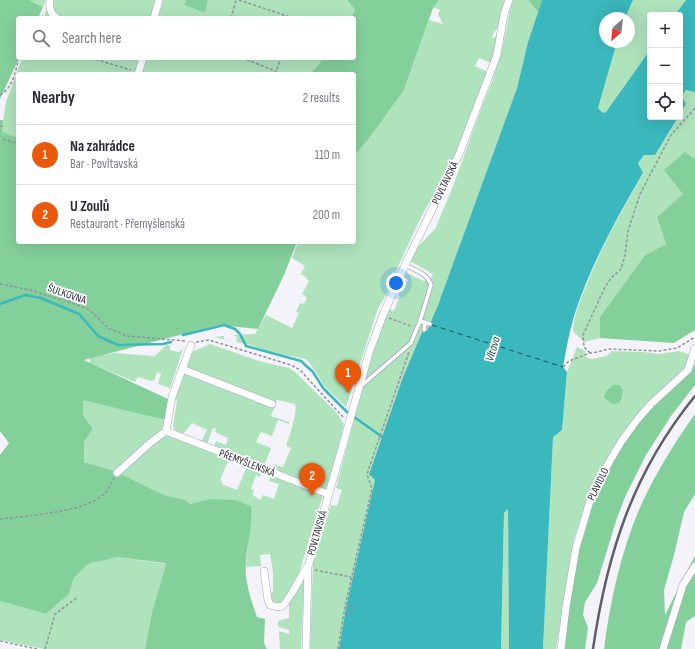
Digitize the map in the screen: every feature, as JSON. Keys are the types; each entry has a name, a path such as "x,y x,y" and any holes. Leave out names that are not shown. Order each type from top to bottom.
{"street":[{"path":"50,0 50,9 55,16"},
{"path":"155,16 159,0"},
{"name":"POVLTAVSKÁ","path":"306,649 308,568 369,353 405,265 460,152 499,48 504,14 509,0"},
{"path":"138,72 142,60"},
{"path":"117,473 150,443 166,431 172,397 191,345"},
{"name":"PLAVIDLO","path":"561,649 566,607 576,548 589,504 604,471 621,442 651,404 688,370 695,348"},
{"path":"182,369 272,404"},
{"name":"PŘEMYŠLENSKÁ","path":"166,431 328,494"},
{"path":"663,649 683,585 695,566"},
{"path":"264,570 268,600 270,605 277,607 286,604 301,576 308,568"}],"lane":[{"path":"358,389 411,343 420,321 431,285 430,280 426,276 405,265"},
{"path":"420,321 430,324"},
{"path":"424,330 425,322"}],"path":[{"path":"232,16 236,0"},
{"path":"239,0 286,16"},
{"path":"0,95 7,91 12,82 18,60"},
{"path":"97,60 135,72"},
{"path":"247,60 276,71 280,60"},
{"path":"590,353 584,346 583,335 604,288 611,278 621,269 625,255 628,231 640,194 671,135 695,108"},
{"path":"0,126 5,127"},
{"path":"3,139 16,143"},
{"name":"ŠULKOVNA","path":"0,284 30,290 81,306 90,310 108,328 127,336 181,340"},
{"path":"385,316 417,328"},
{"path":"563,367 569,361 590,353 608,349 659,351 677,348 695,337"},
{"path":"191,345 198,341 209,340 291,365 300,370 344,418 349,421"},
{"path":"338,649 351,577 372,489 367,474 411,343"},
{"path":"0,519 55,512 87,504 103,494 117,473"},
{"path":"308,568 351,577"},
{"path":"45,649 55,614 78,597"},
{"path":"346,607 352,608 350,614"},
{"path":"0,641 37,649"}],"green space":[{"path":"0,0 29,0 43,7 39,16 16,16 16,60 18,60 0,99"},
{"path":"29,0 46,0 43,7"},
{"path":"51,0 186,0 184,5 205,13 208,0 347,0 355,10 352,16 44,16"},
{"path":"186,0 208,0 205,13 184,5"},
{"path":"347,0 439,0 433,8 404,90 356,154 356,72 312,72 320,63 321,60 356,60 356,16 352,16 355,10"},
{"path":"439,0 505,0 499,26 493,34 492,39 498,34 491,63 479,58 475,66 488,72 455,157 421,217 395,273 393,272 390,278 392,280 385,297 378,308 346,407 324,386 306,359 268,352 250,345 236,342 237,337 233,335 255,334 266,315 292,328 299,313 296,312 300,303 304,304 307,298 302,294 309,281 301,274 305,266 292,258 297,244 356,244 356,153 361,141 404,90 429,20 443,24 438,14 440,10 433,7"},
{"path":"512,0 528,0 538,12 528,42 517,88 438,305 427,331 423,330 403,377 369,473 375,480 346,607 339,649 310,649 313,562 331,505 337,506 342,490 336,488 371,355 388,309 394,311 399,298 401,297 398,295 402,286 405,287 408,280 404,277 406,273 424,281 431,278 433,274 410,261 415,250 435,229 452,189 492,82 504,41"},
{"path":"528,0 542,0 538,12"},
{"path":"633,0 686,0 677,12 647,12 647,54 606,112 603,113 598,108 615,48 635,48 635,12 628,12"},
{"path":"21,60 321,60 320,63 312,72 17,72"},
{"path":"16,74 16,137 1,132 6,102"},
{"path":"686,90 695,91 695,163 683,194 657,217 666,244 645,255 600,317 600,338 584,342 573,331 576,314 592,271 605,243 643,174 638,163 675,120 683,120 683,109 686,104 683,94"},
{"path":"0,120 3,120 2,132 16,137 16,244 296,244 284,275 258,329 218,325 84,360 168,399 165,420 83,400 83,415 93,429 84,442 84,462 115,471 164,495 186,500 190,504 210,499 235,500 251,506 246,576 248,590 257,617 265,619 264,643 267,649 145,649 152,612 166,564 164,563 117,557 93,562 87,565 74,578 69,594 46,614 0,601 0,455 9,443 0,431"},
{"path":"685,152 695,159 695,330 674,343 600,338 600,317 645,255 666,244 657,217 683,194 664,170"},
{"path":"224,336 224,339 235,342 213,337"},
{"path":"167,344 170,346 170,350 179,352 183,349 170,388 158,384 161,374 157,372 154,381 138,377 135,382 90,363 90,357 115,353 155,356"},
{"path":"210,344 262,362 289,368 336,412 344,424 326,489 281,473 273,465 283,467 291,448 286,446 294,418 296,408 295,404 277,400 271,416 289,422 289,424 278,420 272,436 261,432 256,442 271,448 264,466 214,447 216,441 226,445 228,438 215,432 216,429 213,428 207,444 201,442 207,430 192,423 183,434 175,430 173,426 177,400 175,399 192,352"},
{"path":"577,347 585,351 585,357 592,359 607,356 612,351 659,354 679,351 691,355 686,369 588,499 574,538 556,649 543,649 553,436 562,430 567,372"},
{"path":"695,364 695,385 671,416 646,455 625,497 597,583 585,602 583,615 588,628 585,649 563,649 577,552 588,513 606,476 605,474 645,413 693,368"},
{"path":"613,385 619,385 623,390 619,403 613,404 604,398 606,391"},
{"path":"82,399 165,420 161,431 115,471 84,462 84,442 93,429 83,415"},
{"path":"695,414 695,494 684,512 664,590 665,615 695,556 695,616 686,622 681,649 604,649 613,593 628,538 642,503 660,468"},
{"path":"166,434 229,459 220,480 222,481 222,484 237,490 247,466 262,471 260,477 256,475 251,489 254,490 253,495 260,500 263,495 274,499 279,484 269,481 271,475 323,495 299,573 281,604 273,603 269,594 273,592 273,572 270,554 260,555 261,566 246,567 251,506 243,503 210,499 190,504 186,500 164,495 121,474 151,444"},
{"path":"508,508 509,649 501,649 504,513"},
{"path":"117,557 166,564 152,612 145,649 44,649 0,640 0,601 46,614 69,594 74,578 87,565 93,562"},
{"path":"304,578 301,649 280,649 279,631 289,634 289,630 278,627 278,621 289,618 289,602"}],"water":[{"name":"Vltava","path":"542,0 633,0 628,12 599,12 599,48 615,48 598,108 603,113 606,112 647,54 647,120 676,120 655,155 644,155 638,163 643,173 596,261 580,297 574,316 563,367 567,372 562,430 553,437 543,649 509,649 508,509 504,513 501,649 339,649 346,607 375,480 369,474 403,377 423,330 427,331 438,305 517,88 528,42"},
{"path":"686,0 695,0 695,91 686,90 683,94 683,12 677,12"},
{"path":"683,98 686,104 683,109"}],"waterway":[{"path":"0,304 25,295 41,298 79,314 98,336 118,345 163,344 171,342"},
{"path":"183,335 224,325 235,329 240,334 246,346 301,361 313,372 323,388 347,412 385,439"}],"ferry route":[{"path":"432,325 563,367"}],"railway":[{"path":"593,649 606,580 626,515 639,484 655,454 673,425 695,396"}],"place":[{"name":"Na zahrádce","path":"348,393"},
{"name":"U Zoulů","path":"312,496"}]}
